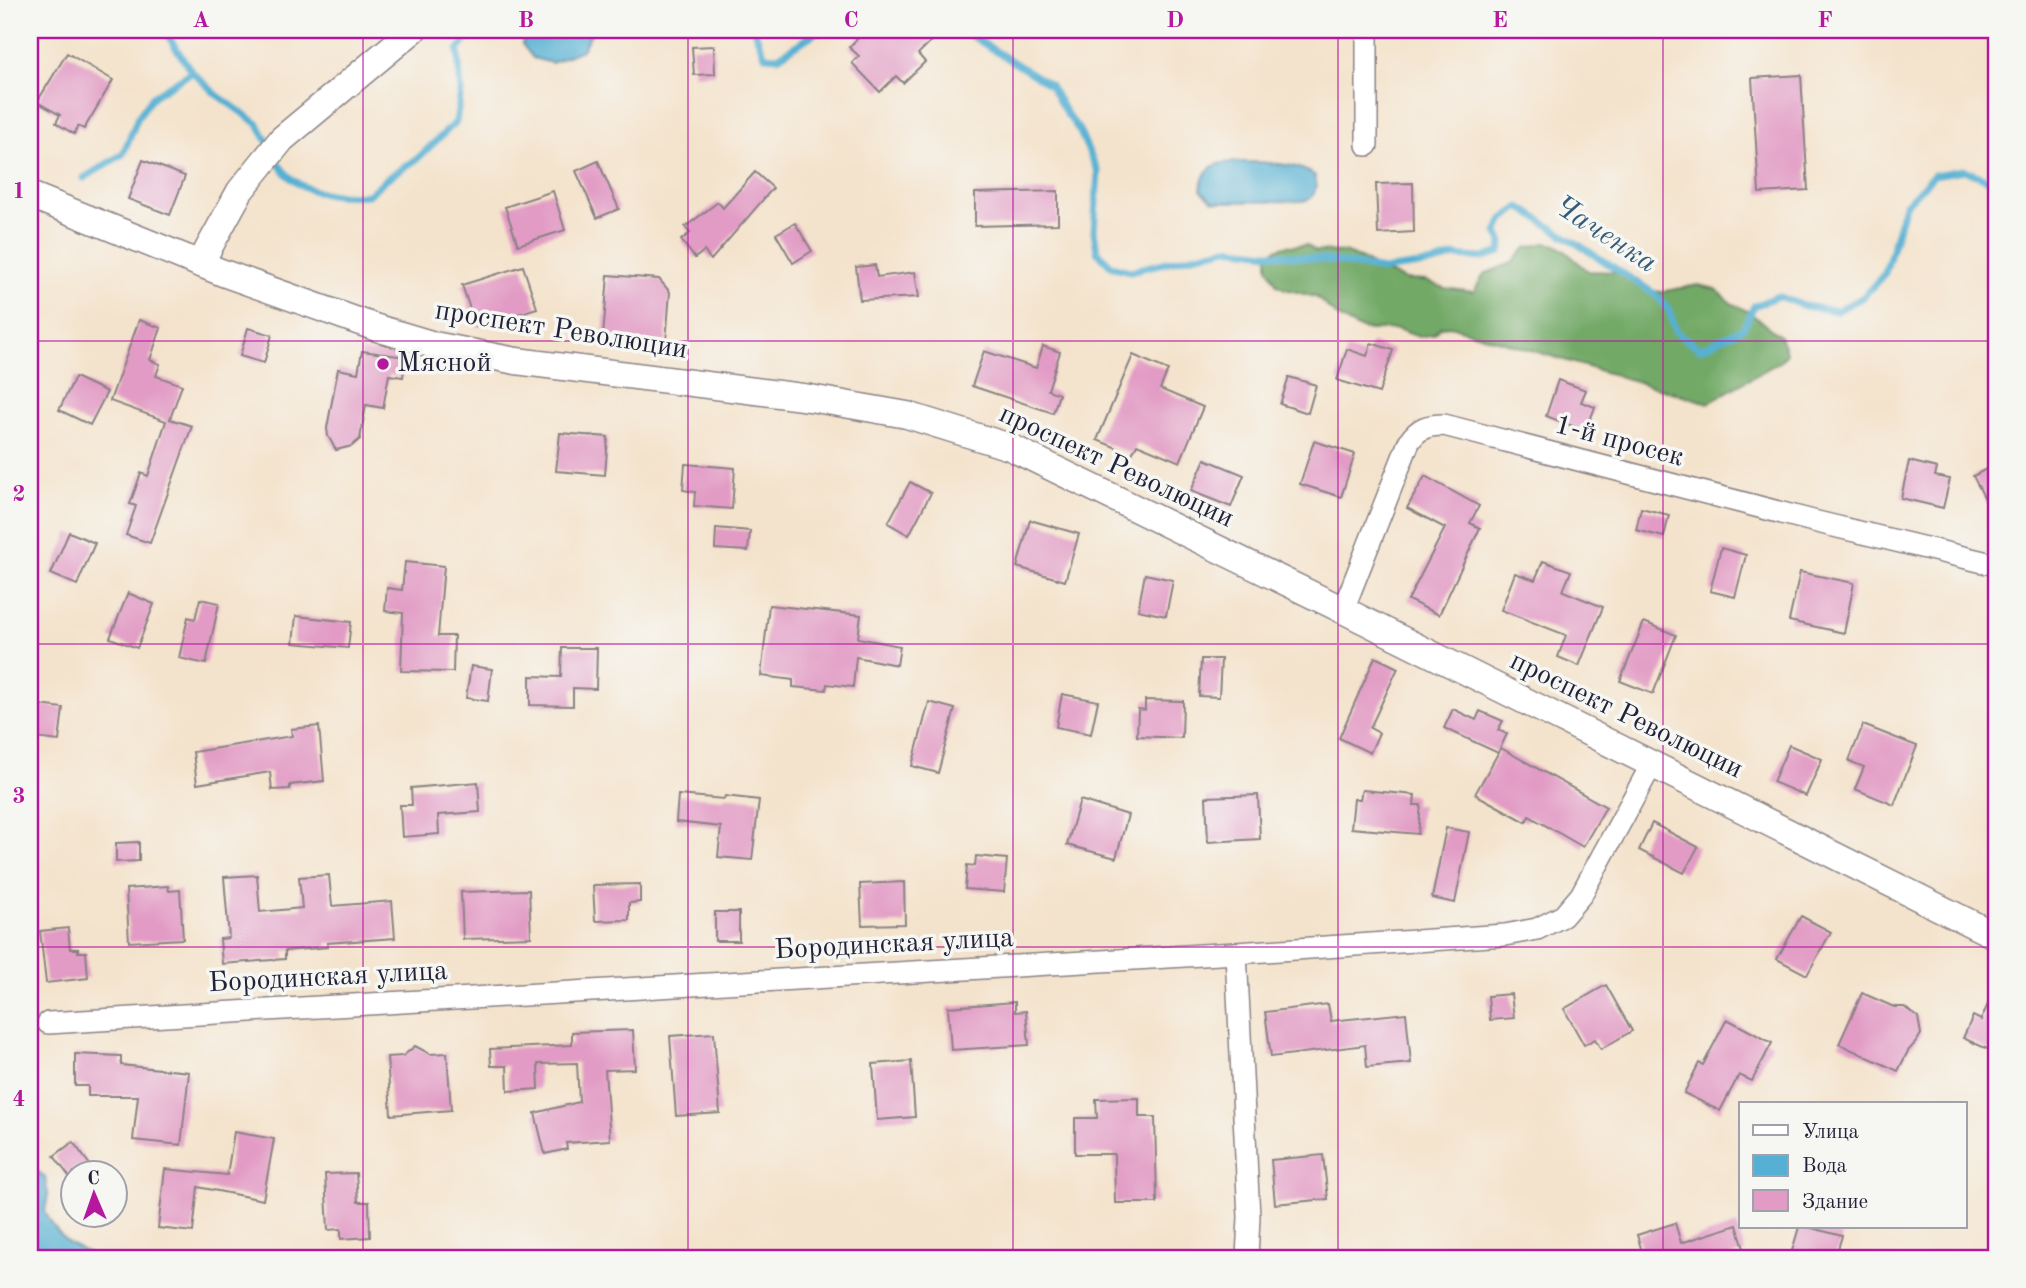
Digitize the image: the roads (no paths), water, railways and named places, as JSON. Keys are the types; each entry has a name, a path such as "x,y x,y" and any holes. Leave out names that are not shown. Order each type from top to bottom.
{"street":[{"path":"200,264 222,221 254,172 282,139 413,30"},
{"path":"1367,30 1367,145"},
{"name":"проспект Революции","path":"30,195 200,264 337,314 434,345 516,361 810,398 906,415 1010,447 1996,936"},
{"name":"1-й просек","path":"1343,610 1409,442 1415,432 1428,425 1444,425 1813,521 1996,565"},
{"name":"Бородинская улица","path":"48,1023 1236,953 1505,934 1537,929 1563,916 1581,895 1652,764"},
{"path":"1236,953 1250,1217 1247,1258"}],"water":[{"path":"534,30 593,30 582,50 552,63 533,58 522,44 524,34"},
{"path":"1229,162 1258,162 1295,167 1315,176 1313,196 1303,201 1219,202 1213,201 1201,190 1207,171 1213,166"},
{"path":"30,1166 45,1177 48,1195 45,1212 55,1229 68,1243 98,1258 52,1258 45,1250 30,1242"}],"waterway":[{"name":"Чаченка","path":"164,30 192,72 217,95 258,124 270,147"},
{"name":"Чаченка","path":"275,158 293,180 315,191 368,195 386,179 417,159 456,122 461,92 458,50 475,30"},
{"name":"Чаченка","path":"754,30 765,56 778,57 820,30"},
{"name":"Чаченка","path":"962,30 1050,85 1079,130 1098,172 1094,231 1097,251 1111,266 1130,271 1227,248 1383,270 1434,263 1455,256 1483,258 1500,252 1502,242 1497,233 1503,219 1520,207 1655,294 1669,310 1676,332 1700,349 1743,328 1754,306 1778,296 1804,306 1837,311 1863,297 1885,273 1905,205 1934,175 1964,170 1996,183"},
{"path":"84,178 123,154 138,117 153,96 192,72"}],"place":[{"name":"Мясной","path":"383,364"}]}
